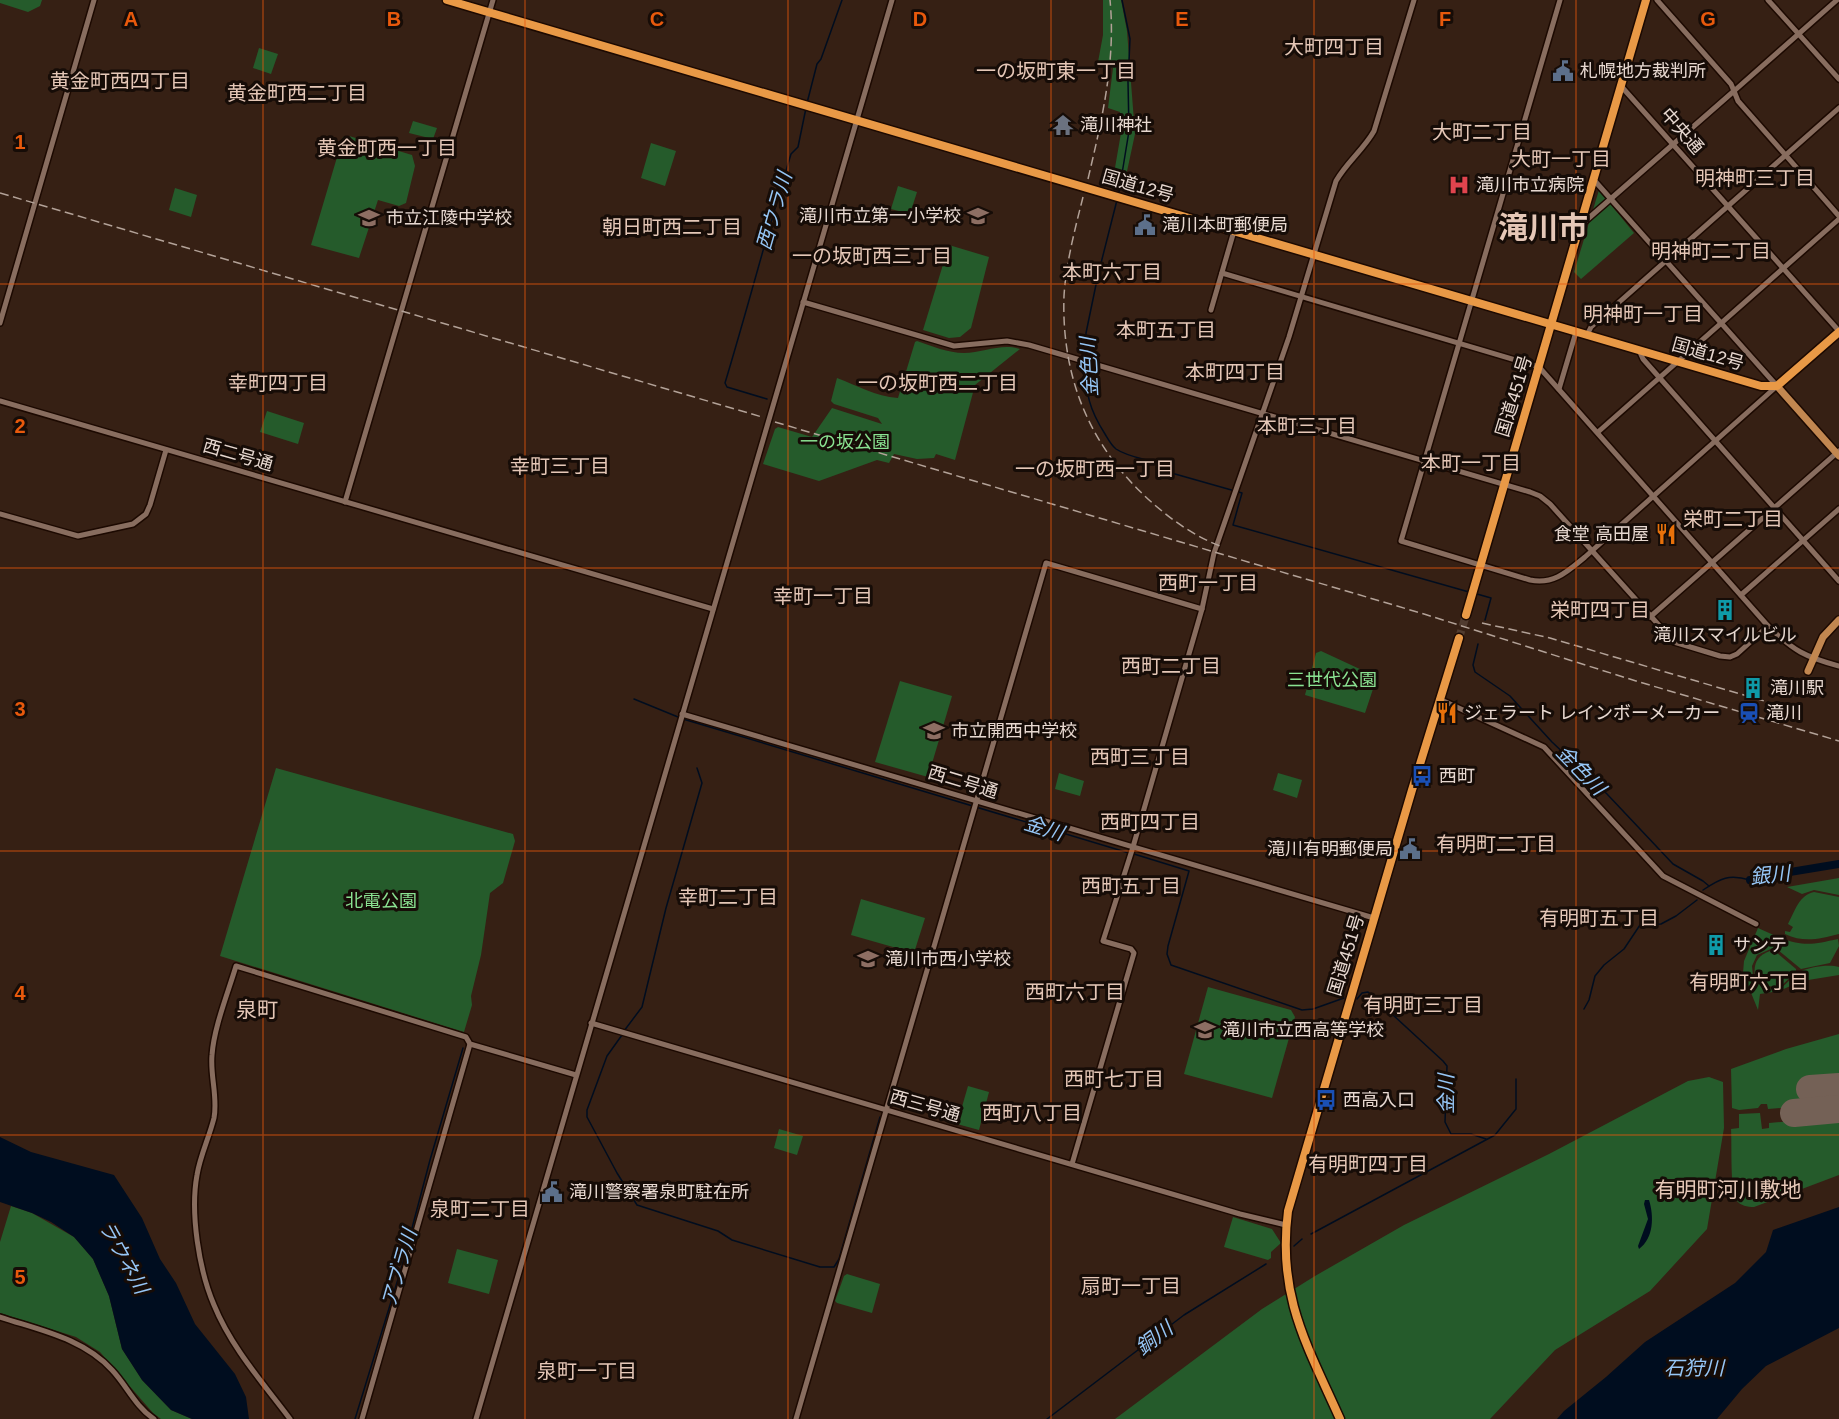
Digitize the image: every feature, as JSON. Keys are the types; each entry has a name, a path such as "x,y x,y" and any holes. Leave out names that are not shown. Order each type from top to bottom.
{"highway":[{"name":"国道12号","path":"447,0 1676,362 1761,386 1777,386"},
{"name":"国道451号","path":"1467,615 1646,0"},
{"path":"1777,386 1839,332"},
{"name":"国道451号","path":"1340,1419 1299,1326 1290,1295 1285,1248 1287,1225 1294,1187 1459,638"}],"main road":[{"path":"1777,386 1838,453"},
{"path":"1808,671 1823,637 1839,620"}],"street":[{"path":"0,323 94,0"},
{"path":"345,502 493,0"},
{"path":"476,1419 892,0"},
{"path":"1072,1164 1134,952 1131,949 1103,941 1133,847 1202,609 1210,566 1289,337 1336,181 1349,161 1366,144 1377,123 1414,0"},
{"path":"1560,0 1401,541 1530,580 1550,581 1563,575 1777,386 1594,180"},
{"path":"1598,432 1839,218 1738,101 1731,84 1724,75 1657,0"},
{"path":"1768,0 1839,80"},
{"path":"1581,225 1837,0"},
{"name":"中央通","path":"1622,86 1839,332"},
{"path":"1587,335 1591,327 1839,108"},
{"path":"1211,310 1234,231"},
{"path":"1222,273 1539,367 1768,626 1787,644 1812,659 1839,666"},
{"path":"803,302 954,346 1008,341 1029,345 1504,485 1545,499 1674,642 1725,657 1737,654 1768,626"},
{"path":"1559,389 1576,332"},
{"path":"1639,351 1643,359 1839,581"},
{"name":"西二号通","path":"0,401 713,609"},
{"path":"0,514 78,536 133,524 146,514 166,450"},
{"path":"1650,617 1838,453"},
{"path":"1741,595 1839,509"},
{"path":"796,1419 1046,563 1202,609"},
{"path":"1440,699 1544,747 1663,876 1756,924"},
{"name":"西二号通","path":"682,714 1374,918"},
{"path":"290,1419 254,1371 219,1315 207,1285 196,1232 194,1209 196,1176 214,1117 212,1054 236,966 466,1037 470,1044 576,1075"},
{"name":"西三号通","path":"591,1023 1261,1220 1287,1225"},
{"path":"362,1419 470,1044"},
{"path":"0,1317 63,1337 94,1354 113,1371 138,1406 154,1419"}],"green space":[{"path":"0,0 42,0 40,6 28,12 0,3"},
{"path":"1103,0 1121,0 1127,31 1135,134 1123,190 1112,185 1121,133 1120,112 1108,108 1113,68 1098,62 1103,35"},
{"path":"259,48 278,54 271,74 253,68"},
{"path":"413,121 437,128 433,139 409,133"},
{"path":"349,136 412,155 415,166 406,203 399,206 378,200 359,258 311,245 343,137"},
{"path":"651,143 676,151 665,186 641,178"},
{"path":"898,186 917,192 910,214 891,209"},
{"path":"175,188 197,195 191,217 169,210"},
{"path":"1599,190 1634,233 1581,279 1574,272"},
{"path":"949,245 989,257 971,328 960,337 949,338 923,330"},
{"name":"一の坂公園","path":"917,341 958,353 1006,347 1020,349 975,385 955,460 936,454 934,458 917,459 894,454 889,463 877,460 819,481 763,464 775,429 778,427 812,437 832,408 882,424 878,418 834,404 831,401 837,378 874,393 898,398"},
{"path":"267,411 304,423 298,444 260,432"},
{"name":"三世代公園","path":"1321,651 1377,677 1365,713 1305,695 1316,653"},
{"path":"900,681 952,696 928,777 875,762"},
{"name":"北電公園","path":"276,768 513,834 515,841 503,883 490,893 481,955 471,996 472,1005 464,1032 220,956"},
{"path":"1059,773 1084,781 1080,796 1055,789"},
{"path":"1278,773 1302,780 1297,798 1273,790"},
{"path":"1839,878 1839,895 1814,890 1802,894 1787,887"},
{"path":"1814,892 1839,897 1839,934 1818,939 1805,939 1785,934 1785,931 1790,932 1793,927 1788,924 1798,904 1805,896"},
{"path":"861,899 925,918 914,953 851,935"},
{"path":"1758,928 1778,937 1773,948 1757,955 1752,966 1753,976 1763,988 1780,989 1799,972 1813,967 1839,967 1839,975 1802,981 1779,991 1760,994 1758,1010 1743,973 1744,961"},
{"path":"1781,938 1796,943 1810,944 1838,939 1839,946 1830,963 1801,969 1778,950"},
{"path":"1770,951 1776,952 1796,969 1796,972 1780,987 1765,986 1755,976 1757,960"},
{"path":"1208,987 1291,1010 1295,1017 1272,1098 1184,1074"},
{"path":"1839,1034 1839,1103 1768,1109 1767,1104 1761,1104 1758,1108 1739,1110 1732,1108 1731,1069 1786,1049"},
{"path":"1709,1077 1723,1082 1724,1128 1707,1229 1650,1291 1555,1350 1490,1419 1115,1419 1262,1309 1315,1276 1404,1225 1549,1154 1688,1081"},
{"path":"968,1086 989,1092 979,1130 957,1124"},
{"path":"1839,1105 1839,1115 1790,1119 1784,1115 1789,1109"},
{"path":"1760,1113 1762,1129 1769,1128 1769,1123 1839,1117 1839,1175 1754,1207 1740,1204 1736,1200 1733,1187 1731,1129 1739,1128 1739,1114"},
{"path":"779,1129 803,1136 797,1155 774,1148"},
{"path":"11,1206 32,1213 74,1237 93,1259 109,1296 122,1349 142,1380 171,1410 192,1419 161,1419 153,1413 100,1352 76,1337 0,1313 0,1242"},
{"path":"1233,1217 1272,1229 1281,1243 1271,1252 1271,1258 1268,1260 1224,1247"},
{"path":"457,1249 498,1260 489,1294 448,1283"},
{"path":"847,1274 880,1284 872,1313 835,1301 844,1276"}],"water":[{"name":"ラウネ川","path":"0,1137 31,1152 114,1175 142,1218 160,1259 176,1283 195,1324 235,1374 246,1397 249,1419 192,1419 171,1410 142,1380 122,1349 109,1296 93,1259 74,1237 51,1222 0,1202"},
{"path":"1645,1200 1649,1200 1651,1206 1652,1226 1648,1239 1639,1249 1638,1246 1648,1219"},
{"name":"石狩川","path":"1839,1207 1839,1328 1766,1366 1742,1389 1717,1419 1557,1419 1645,1342 1735,1283 1766,1252 1773,1230"}],"waterway":[{"name":"西ウラ川","path":"807,103 817,64 821,59 842,0"},
{"name":"金色川","path":"1119,192 1129,131 1130,39 1122,0"},
{"name":"西ウラ川","path":"767,399 727,387 725,383 791,154 798,147 806,108"},
{"name":"金色川","path":"1085,359 1086,333 1117,200"},
{"name":"金色川","path":"1085,364 1086,384 1092,409 1113,446 1128,455 1168,467 1168,472 1242,493 1233,525 1469,592"},
{"name":"金色川","path":"1477,594 1491,598 1485,620"},
{"name":"金色川","path":"1478,644 1473,665 1475,672 1510,696 1552,742 1607,794 1673,864 1709,886"},
{"name":"金川","path":"634,699 678,717"},
{"name":"金川","path":"683,719 1129,853"},
{"path":"624,1031 642,1007 666,908 702,783 697,768"},
{"name":"金川","path":"1134,854 1189,871 1168,946 1167,954 1171,965 1302,1010 1313,1009 1344,998"},
{"name":"銀川","path":"1750,880 1839,864"},
{"name":"銀川","path":"1703,890 1725,878 1736,877 1750,880"},
{"name":"銀川","path":"1584,1009 1589,1000 1595,976 1604,965 1624,949 1640,925 1661,924 1697,900"},
{"name":"金川","path":"1357,999 1362,993 1368,992 1447,1066 1445,1122 1451,1134 1471,1134 1486,1139"},
{"path":"622,1035 607,1056 587,1110 587,1117 617,1173 637,1205 718,1231 732,1240 820,1267 834,1267 839,1259 880,1117"},
{"name":"アブラ川","path":"355,1419 402,1266 463,1048"},
{"name":"銅川","path":"1311,1234 1495,1135 1516,1109 1516,1079"},
{"name":"銅川","path":"1294,1246 1302,1239"},
{"name":"銅川","path":"1047,1419 1184,1315 1266,1264"}],"runway":[{"path":"1810,1089 1839,1087"},
{"path":"1794,1113 1839,1109"}],"tunnel":[{"path":"1459,638 1466,615"}],"railway":[{"path":"1088,179 1103,112 1109,68 1110,0"},
{"path":"0,193 762,417"},
{"path":"1083,197 1069,259 1064,296 1068,359 1086,416 1100,442 1138,490 1182,526 1220,546"},
{"path":"775,422 1424,614 1636,681 1839,741"},
{"path":"1482,623 1550,638 1771,703"}],"place":[{"name":"札幌地方裁判所","path":"1563,71"},
{"name":"滝川神社","path":"1063,125"},
{"name":"滝川市立病院","path":"1459,185"},
{"name":"滝川市立第一小学校","path":"978,216"},
{"name":"市立江陵中学校","path":"369,218"},
{"name":"滝川本町郵便局","path":"1145,225"},
{"name":"食堂 高田屋","path":"1666,534"},
{"name":"滝川スマイルビル","path":"1725,610"},
{"name":"滝川駅","path":"1753,688"},
{"name":"ジェラート レインボーメーカー","path":"1447,713"},
{"name":"滝川","path":"1749,713"},
{"name":"市立開西中学校","path":"934,731"},
{"name":"西町","path":"1422,776"},
{"name":"滝川有明郵便局","path":"1410,849"},
{"name":"サンテ","path":"1716,945"},
{"name":"滝川市西小学校","path":"868,959"},
{"name":"滝川市立西高等学校","path":"1205,1030"},
{"name":"西高入口","path":"1326,1100"},
{"name":"滝川警察署泉町駐在所","path":"552,1192"}],"district":[{"name":"大町四丁目","path":"1334,47"},
{"name":"一の坂町東一丁目","path":"1056,71"},
{"name":"黄金町西四丁目","path":"120,81"},
{"name":"黄金町西二丁目","path":"297,93"},
{"name":"大町二丁目","path":"1482,132"},
{"name":"黄金町西一丁目","path":"387,148"},
{"name":"大町一丁目","path":"1561,159"},
{"name":"明神町三丁目","path":"1755,178"},
{"name":"朝日町西二丁目","path":"672,227"},
{"name":"滝川市","path":"1543,227"},
{"name":"明神町二丁目","path":"1711,251"},
{"name":"一の坂町西三丁目","path":"872,256"},
{"name":"本町六丁目","path":"1112,272"},
{"name":"明神町一丁目","path":"1643,314"},
{"name":"本町五丁目","path":"1166,330"},
{"name":"本町四丁目","path":"1235,372"},
{"name":"幸町四丁目","path":"278,383"},
{"name":"一の坂町西二丁目","path":"938,383"},
{"name":"本町三丁目","path":"1307,426"},
{"name":"本町一丁目","path":"1471,463"},
{"name":"幸町三丁目","path":"560,466"},
{"name":"一の坂町西一丁目","path":"1095,469"},
{"name":"栄町二丁目","path":"1733,519"},
{"name":"西町一丁目","path":"1208,583"},
{"name":"幸町一丁目","path":"823,596"},
{"name":"栄町四丁目","path":"1600,610"},
{"name":"西町二丁目","path":"1171,666"},
{"name":"西町三丁目","path":"1140,757"},
{"name":"西町四丁目","path":"1150,822"},
{"name":"有明町二丁目","path":"1496,844"},
{"name":"西町五丁目","path":"1131,886"},
{"name":"幸町二丁目","path":"728,897"},
{"name":"有明町五丁目","path":"1599,918"},
{"name":"有明町六丁目","path":"1749,982"},
{"name":"西町六丁目","path":"1075,992"},
{"name":"有明町三丁目","path":"1423,1005"},
{"name":"泉町","path":"257,1009"},
{"name":"西町七丁目","path":"1114,1079"},
{"name":"西町八丁目","path":"1032,1113"},
{"name":"有明町四丁目","path":"1368,1164"},
{"name":"有明町河川敷地","path":"1728,1189"},
{"name":"泉町二丁目","path":"480,1209"},
{"name":"扇町一丁目","path":"1131,1286"},
{"name":"泉町一丁目","path":"587,1371"}]}
